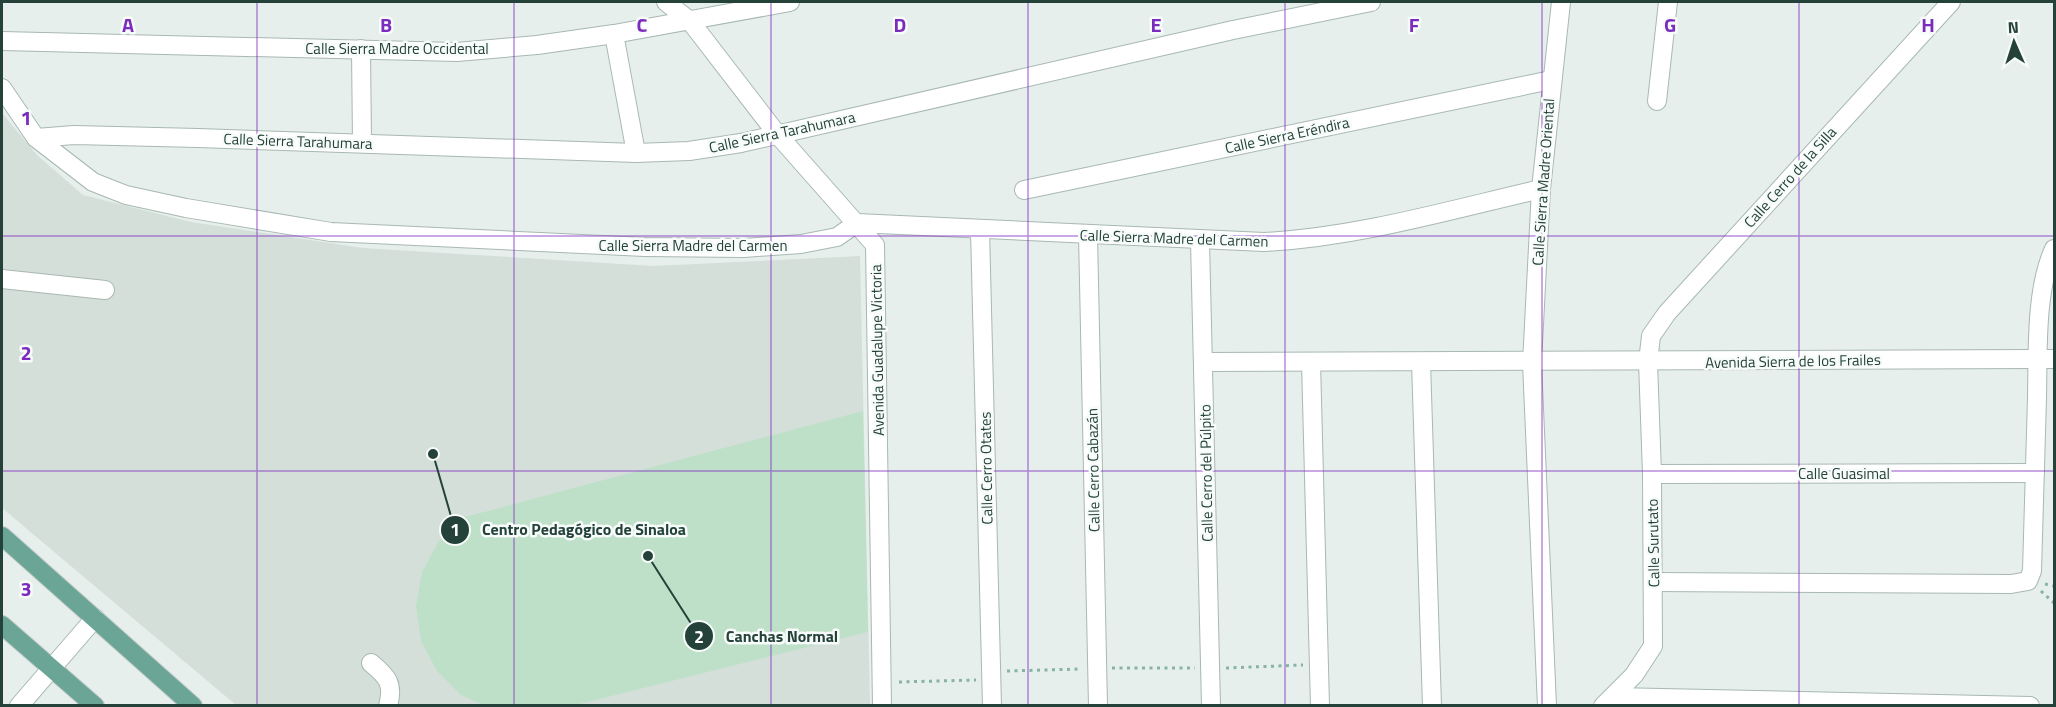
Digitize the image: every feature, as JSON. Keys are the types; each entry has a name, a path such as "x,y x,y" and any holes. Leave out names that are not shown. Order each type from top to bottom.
{"main road":[{"path":"2,536 194,705"},
{"path":"2,626 94,705"}],"street":[{"name":"Avenida Guadalupe Victoria","path":"666,2 690,21 777,134 875,245 882,705"},
{"name":"Calle Sierra Madre Occidental","path":"2,41 457,52 537,45 614,34 790,2"},
{"name":"Calle Sierra Tarahumara","path":"36,138 97,136 636,153 689,151 777,134 1233,30 1371,2"},
{"name":"Calle Sierra Madre Oriental","path":"1547,705 1532,363 1541,189 1561,2"},
{"path":"1657,101 1668,2"},
{"name":"Calle Cerro de la Silla","path":"1648,362 1651,336 1667,313 1951,2"},
{"path":"614,34 636,153"},
{"path":"361,49 362,143"},
{"name":"Calle Sierra Eréndira","path":"1024,190 1551,80"},
{"name":"Calle Sierra Madre del Carmen","path":"2,88 36,138 93,182 126,195 186,208 357,235 645,248 744,248 801,244 837,237 857,223 1200,241 1305,240 1541,189"},
{"name":"Calle Cerro Otates","path":"980,230 993,705"},
{"name":"Calle Cerro Cabazán","path":"1088,235 1098,705"},
{"name":"Calle Cerro del Púlpito","path":"1200,241 1211,705"},
{"path":"1654,582 2011,584 2028,581 2032,571 2035,473 2046,359 2049,293 2045,269 2055,249"},
{"path":"2,279 105,290"},
{"name":"Avenida Sierra de los Frailes","path":"1203,362 1532,363 2046,359"},
{"path":"1311,362 1320,705"},
{"path":"1421,362 1432,705"},
{"name":"Calle Surutato","path":"1608,701 1635,675 1653,646 1654,582 1648,362"},
{"name":"Calle Guasimal","path":"1652,474 2035,473"},
{"path":"19,705 95,618"},
{"path":"371,663 385,674 392,691 388,705"},
{"path":"1608,701 2030,705"}],"shaded area":[{"path":"2,113 37,155 83,195 191,222 363,248 653,266 860,256 870,705 236,705 2,508"}],"green space":[{"path":"863,411 868,632 576,705 483,705 461,695 437,671 421,641 416,606 422,572 439,541 465,517"}],"place":[{"name":"Centro Pedagógico de Sinaloa","path":"433,454"},
{"name":"Canchas Normal","path":"648,556"}]}
